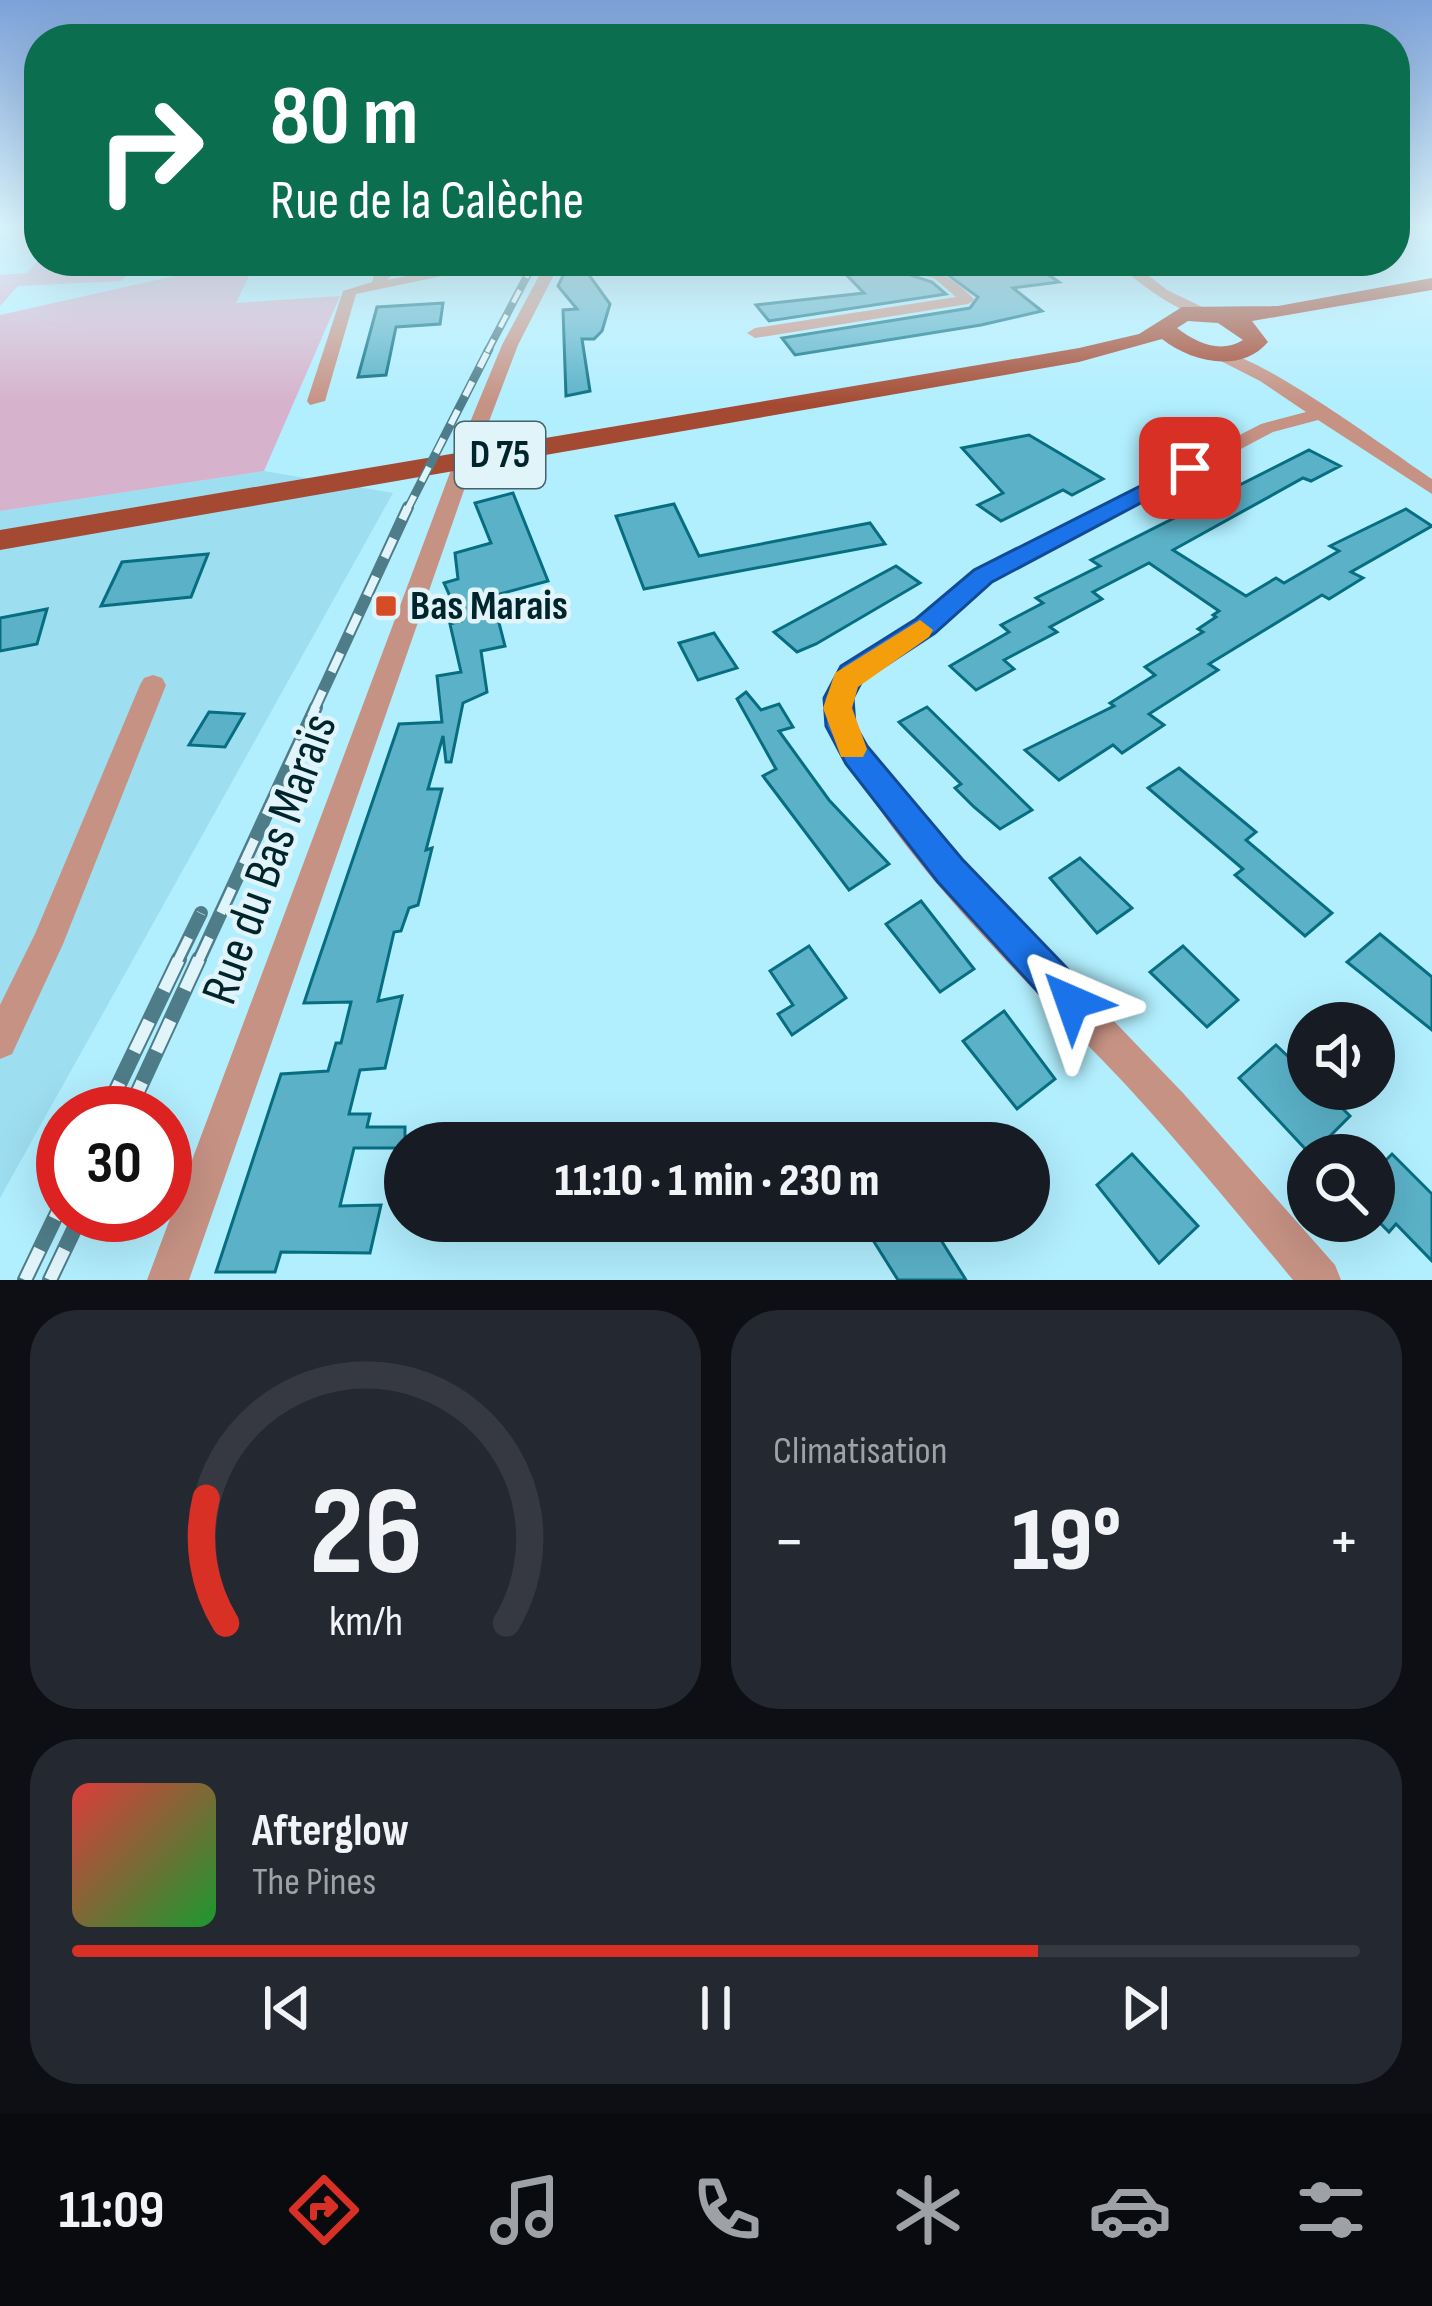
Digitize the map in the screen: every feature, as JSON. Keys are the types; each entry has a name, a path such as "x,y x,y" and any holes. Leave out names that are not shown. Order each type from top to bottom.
{"main road":[{"path":"1428,285 1276,323 1243,352 1208,351 1175,340 1166,324 1186,314 1278,314 1428,285"},
{"path":"1214,315 1244,326 1256,342"},
{"name":"D 75","path":"0,549 1079,355 1137,343 1166,324"},
{"name":"D 75","path":"0,540 1096,359 1208,351"}],"street":[{"path":"316,400 350,291 385,285"},
{"name":"Rue du Bas Marais","path":"168,1280 462,466 510,345 542,285"},
{"path":"755,332 968,300 950,285"},
{"path":"1148,285 1161,300 1166,324"},
{"path":"1151,285 1214,315"},
{"path":"1256,342 1262,359 1314,408"},
{"path":"1208,351 1314,408 1432,488"},
{"path":"1314,408 983,576 926,626 851,674 837,708 850,746 950,870 1174,1111 1320,1280"},
{"path":"0,1042 47,944 153,685"}],"shaded area":[{"path":"0,285 44,285 18,286 0,306"},
{"path":"135,285 245,285 236,303 340,296 264,471 0,511 0,315"},
{"path":"264,471 393,493 62,1086 36,1086 36,1133 0,1198 0,511"}],"building":[{"path":"596,285 610,304 602,331 594,339 582,339 590,391 566,396 563,310 577,309 558,286"},
{"path":"856,285 935,285 946,294 769,321 756,305 864,293"},
{"path":"961,285 1038,285 1013,288 1042,311 795,355 782,338 970,308 978,297"},
{"path":"443,303 440,324 396,327 386,375 358,377 377,307"},
{"path":"1029,435 1103,479 1072,495 1063,490 1001,521 978,505 1003,493 962,448"},
{"path":"1309,450 1340,466 1311,481 1303,478 1173,550 1246,596 1276,578 1284,583 1339,551 1330,546 1406,509 1432,526 1351,572 1363,578 1329,599 1322,595 1209,664 1218,670 1149,714 1164,725 1122,753 1113,745 1059,780 1025,750 1114,706 1110,703 1155,675 1145,667 1203,632 1198,629 1216,617 1219,611 1149,563 1093,592 1102,599 1050,627 1057,632 1004,660 1014,669 976,690 950,666 1009,632 1001,625 1043,603 1036,598 1100,566 1091,560"},
{"path":"513,493 548,581 492,596 505,646 481,651 487,692 463,703 451,762 446,762 443,736 428,789 442,789 426,850 432,848 418,905 409,908 401,931 394,932 378,1001 402,996 385,1068 360,1070 349,1114 370,1114 367,1127 384,1127 384,1148 354,1148 340,1206 381,1205 370,1253 281,1252 275,1272 216,1272 281,1074 328,1071 336,1043 341,1043 351,1002 304,1003 399,724 442,722 437,676 461,672 450,624 461,621 444,583 458,579 455,553 491,543 475,503"},
{"path":"674,504 699,556 870,523 885,544 644,589 616,516"},
{"path":"208,554 191,597 101,606 122,562"},
{"path":"896,566 920,583 816,644 797,652 774,632"},
{"path":"47,609 37,644 0,651 0,618"},
{"path":"714,633 737,668 698,680 679,643"},
{"path":"746,692 761,710 779,704 793,727 779,731 829,800 889,864 849,890 763,776 776,769 737,699"},
{"path":"927,707 1032,810 1000,829 974,807 955,788 961,784 899,722"},
{"path":"209,712 244,714 225,747 189,745"},
{"path":"1179,768 1256,832 1246,840 1332,913 1305,936 1235,875 1243,869 1148,788"},
{"path":"1080,858 1132,908 1097,933 1050,878"},
{"path":"921,901 974,969 940,992 886,924"},
{"path":"1380,934 1432,977 1432,1030 1347,962"},
{"path":"809,946 846,998 792,1035 778,1014 793,1005 770,971"},
{"path":"1183,946 1238,1000 1207,1027 1150,972"},
{"path":"1004,1011 1055,1079 1017,1109 963,1041"},
{"path":"1276,1045 1287,1055 1287,1110 1344,1110 1350,1116 1332,1134 1291,1134 1239,1078"},
{"path":"1132,1154 1198,1226 1159,1263 1097,1185"},
{"path":"1395,1157 1432,1194 1432,1261 1396,1224"},
{"path":"874,1242 942,1242 966,1280 898,1280"}],"railway":[{"path":"487,352 522,285"},
{"path":"407,510 489,349"},
{"path":"314,710 408,507"},
{"path":"198,962 316,707"},
{"path":"177,962 201,913"},
{"path":"118,1086 179,959"},
{"path":"140,1086 199,959"},
{"path":"25,1280 43,1242"},
{"path":"50,1280 68,1242"}],"slow traffic":[{"path":"852,749 837,708 845,681 920,630"}],"place":[{"name":"Bas Marais","path":"386,606"}],"route":[{"path":"1072,1002 950,870 856,755 841,726 838,698 851,674 926,626 983,576 1190,468"}]}
